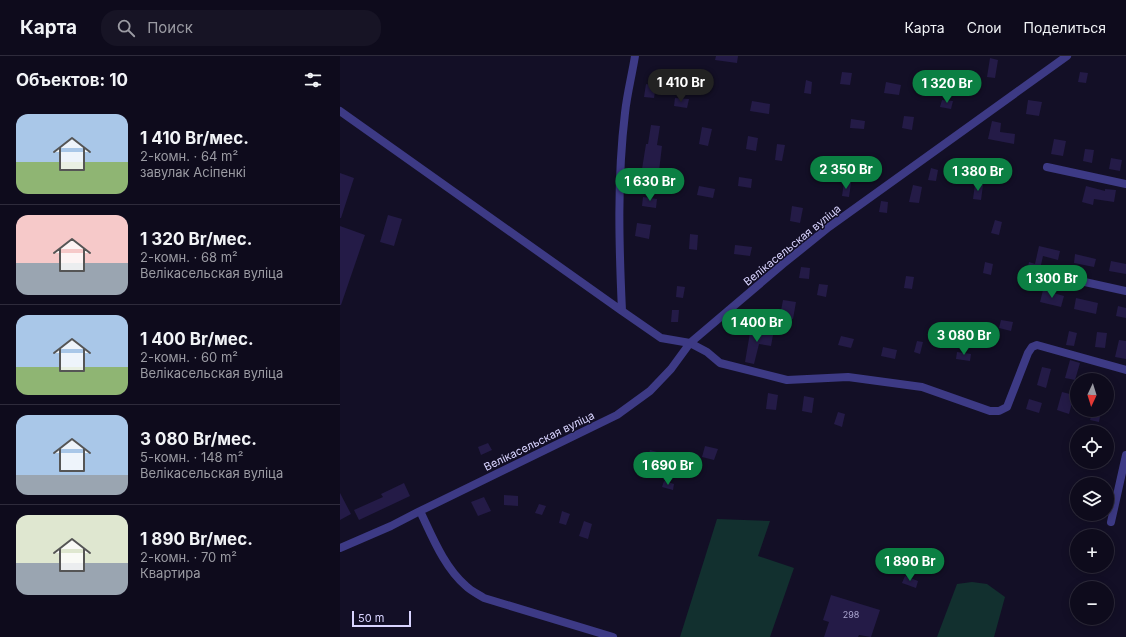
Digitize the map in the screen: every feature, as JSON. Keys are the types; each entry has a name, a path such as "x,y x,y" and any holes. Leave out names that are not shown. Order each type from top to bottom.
{"street":[{"path":"622,311 618,234 620,175 625,113 635,56"},
{"name":"Велікасельская вуліца","path":"342,548 391,526 617,415 650,391 671,369 690,343 829,227 1067,56"},
{"path":"340,111 661,338 690,343 707,352 720,363 787,380 848,377 922,387 990,411 999,411 1007,407 1028,353 1032,347 1037,345 1126,370"},
{"path":"1047,167 1126,184"},
{"path":"1062,277 1126,291"},
{"path":"1111,522 1126,455"},
{"path":"420,511 451,569 466,586 484,598 613,637"}],"green space":[{"path":"717,519 770,521 758,556 794,568 770,637 680,637"},
{"path":"972,582 987,584 1005,597 994,637 937,637 957,584"}],"building":[{"path":"716,56 738,56 737,63 715,60"},
{"path":"990,58 998,60 995,78 987,77"},
{"path":"842,72 852,73 850,85 840,84"},
{"path":"1080,72 1088,73 1086,83 1078,82"},
{"path":"806,80 812,82 811,94 804,93"},
{"path":"886,82 901,85 899,95 884,93"},
{"path":"646,84 656,86 654,98 644,97"},
{"path":"675,98 689,99 687,108 674,106"},
{"path":"942,100 953,101 951,109 940,107"},
{"path":"1028,100 1042,102 1039,116 1026,114"},
{"path":"752,101 770,104 769,114 750,111"},
{"path":"904,116 914,117 912,130 902,128"},
{"path":"851,119 865,121 864,129 850,128"},
{"path":"992,121 1001,123 1000,132 1015,134 1014,144 988,139"},
{"path":"651,125 660,126 657,145 662,146 659,171 642,169"},
{"path":"702,127 712,129 708,146 699,144"},
{"path":"748,136 758,138 756,151 746,149"},
{"path":"1054,139 1066,141 1063,156 1051,154"},
{"path":"777,144 785,145 782,161 775,160"},
{"path":"1085,149 1094,150 1092,163 1083,161"},
{"path":"1111,158 1122,160 1120,171 1109,169"},
{"path":"931,168 938,170 936,181 928,180"},
{"path":"340,173 354,178 341,218 340,218"},
{"path":"739,177 752,179 751,188 738,186"},
{"path":"844,182 851,183 849,197 842,196"},
{"path":"975,184 983,185 981,200 973,199"},
{"path":"913,185 922,187 919,203 909,202"},
{"path":"699,186 715,189 713,198 697,195"},
{"path":"1086,186 1105,191 1105,189 1116,190 1114,202 1094,199 1093,205 1082,202"},
{"path":"643,197 657,199 656,208 642,206"},
{"path":"881,201 888,202 887,213 879,212"},
{"path":"792,206 803,208 800,223 790,221"},
{"path":"388,215 402,219 394,246 380,242"},
{"path":"995,220 1002,222 999,235 991,233"},
{"path":"637,223 651,225 649,239 635,236"},
{"path":"340,226 365,235 341,305 340,305"},
{"path":"690,234 698,235 697,250 689,249"},
{"path":"735,245 752,247 750,256 734,254"},
{"path":"1039,246 1060,251 1058,260 1043,256 1039,274 1027,271 1029,262 1035,264"},
{"path":"1075,254 1096,259 1094,267 1074,263"},
{"path":"1111,261 1126,264 1126,274 1109,271"},
{"path":"985,262 993,264 991,275 983,273"},
{"path":"801,267 810,268 809,279 799,278"},
{"path":"906,276 914,277 912,289 904,288"},
{"path":"819,284 828,285 826,297 817,295"},
{"path":"677,286 685,287 683,298 676,297"},
{"path":"1043,290 1064,296 1061,307 1040,302"},
{"path":"1076,298 1098,303 1096,314 1074,309"},
{"path":"783,300 796,302 793,319 780,316"},
{"path":"1118,306 1126,308 1126,318 1116,316"},
{"path":"672,310 679,310 678,322 671,322"},
{"path":"1001,320 1013,322 1011,331 999,328"},
{"path":"751,327 763,330 762,332 773,335 771,346 759,344 754,364 745,362"},
{"path":"1069,331 1077,333 1074,346 1066,345"},
{"path":"1097,332 1107,333 1105,348 1095,347"},
{"path":"841,336 854,339 851,348 838,345"},
{"path":"1119,340 1126,341 1126,359 1115,357"},
{"path":"917,341 923,342 920,354 914,352"},
{"path":"883,347 897,350 895,359 881,356"},
{"path":"957,352 971,354 970,361 956,359"},
{"path":"1070,360 1080,363 1077,373 1070,373 1070,379 1065,378"},
{"path":"1042,367 1051,369 1046,388 1037,385"},
{"path":"1062,392 1070,394 1069,414 1057,410"},
{"path":"768,393 778,395 776,410 766,409"},
{"path":"804,396 814,398 812,413 802,411"},
{"path":"1029,399 1042,403 1039,413 1026,409"},
{"path":"838,412 845,414 842,427 834,424"},
{"path":"1091,417 1100,417 1099,422 1090,420"},
{"path":"488,443 492,450 481,455 478,447"},
{"path":"705,446 718,449 714,460 702,457"},
{"path":"650,450 657,452 654,464 647,463"},
{"path":"675,456 684,459 680,470 671,467"},
{"path":"664,481 674,484 673,490 662,487"},
{"path":"404,483 410,496 359,520 354,510 383,497 381,494"},
{"path":"340,493 351,514 340,520"},
{"path":"504,495 518,496 518,506 504,505"},
{"path":"484,497 491,511 478,516 471,502"},
{"path":"539,504 546,506 542,515 535,513"},
{"path":"562,511 570,514 566,525 559,523"},
{"path":"584,521 592,524 588,539 579,536"},
{"path":"905,576 918,581 916,588 902,583"},
{"path":"831,595 880,610 871,637 859,635 858,637 824,637 829,622 823,620"}]}
